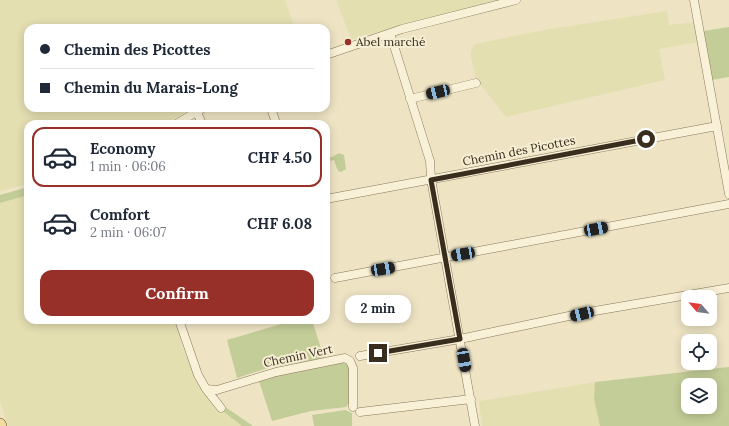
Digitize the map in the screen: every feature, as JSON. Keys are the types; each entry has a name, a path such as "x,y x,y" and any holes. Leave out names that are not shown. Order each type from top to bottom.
{"street":[{"path":"330,54 390,33 516,0"},
{"path":"694,0 729,194"},
{"path":"390,33 430,161 431,180 476,426"},
{"path":"410,99 476,83"},
{"path":"183,120 197,112"},
{"path":"272,112 275,120"},
{"name":"Chemin des Picottes","path":"330,198 717,126"},
{"path":"335,278 729,204"},
{"path":"360,356 460,339 583,314 729,288"},
{"path":"180,324 198,375 206,389 221,408"},
{"name":"Chemin Vert","path":"206,389 217,390 276,372 345,358 350,361 353,368 357,410 471,399"}],"shaded area":[{"path":"0,0 285,0 294,24 24,24 24,112 186,112 171,120 24,120 24,185 0,191"},
{"path":"336,0 497,0 351,39"},
{"path":"667,11 669,25 694,22 698,42 659,49 665,80 506,117 476,79 471,58 471,51 475,44 549,29"},
{"path":"24,196 24,324 177,324 182,346 198,385 215,405 242,426 8,426 0,401 0,203"},
{"path":"595,382 594,399 600,426 482,426 479,401"}],"green space":[{"path":"729,27 729,77 712,80 703,31"},
{"path":"339,153 344,155 346,169 341,172 338,171 334,160 330,161 330,157"},
{"path":"24,188 24,196 0,203 0,195"},
{"path":"281,324 313,324 324,358 268,368 237,378 227,340"},
{"path":"345,362 350,366 351,400 346,407 311,411 272,421 259,381 278,375"},
{"path":"729,367 729,426 600,426 594,399 595,382 702,370 717,370 717,368"},
{"path":"224,406 253,426 242,426 220,409"},
{"path":"345,410 352,413 352,426 314,426 312,415"}],"place":[{"name":"Abel marché","path":"348,42"}],"route":[{"path":"378,353 460,339 431,180 646,139"}]}
